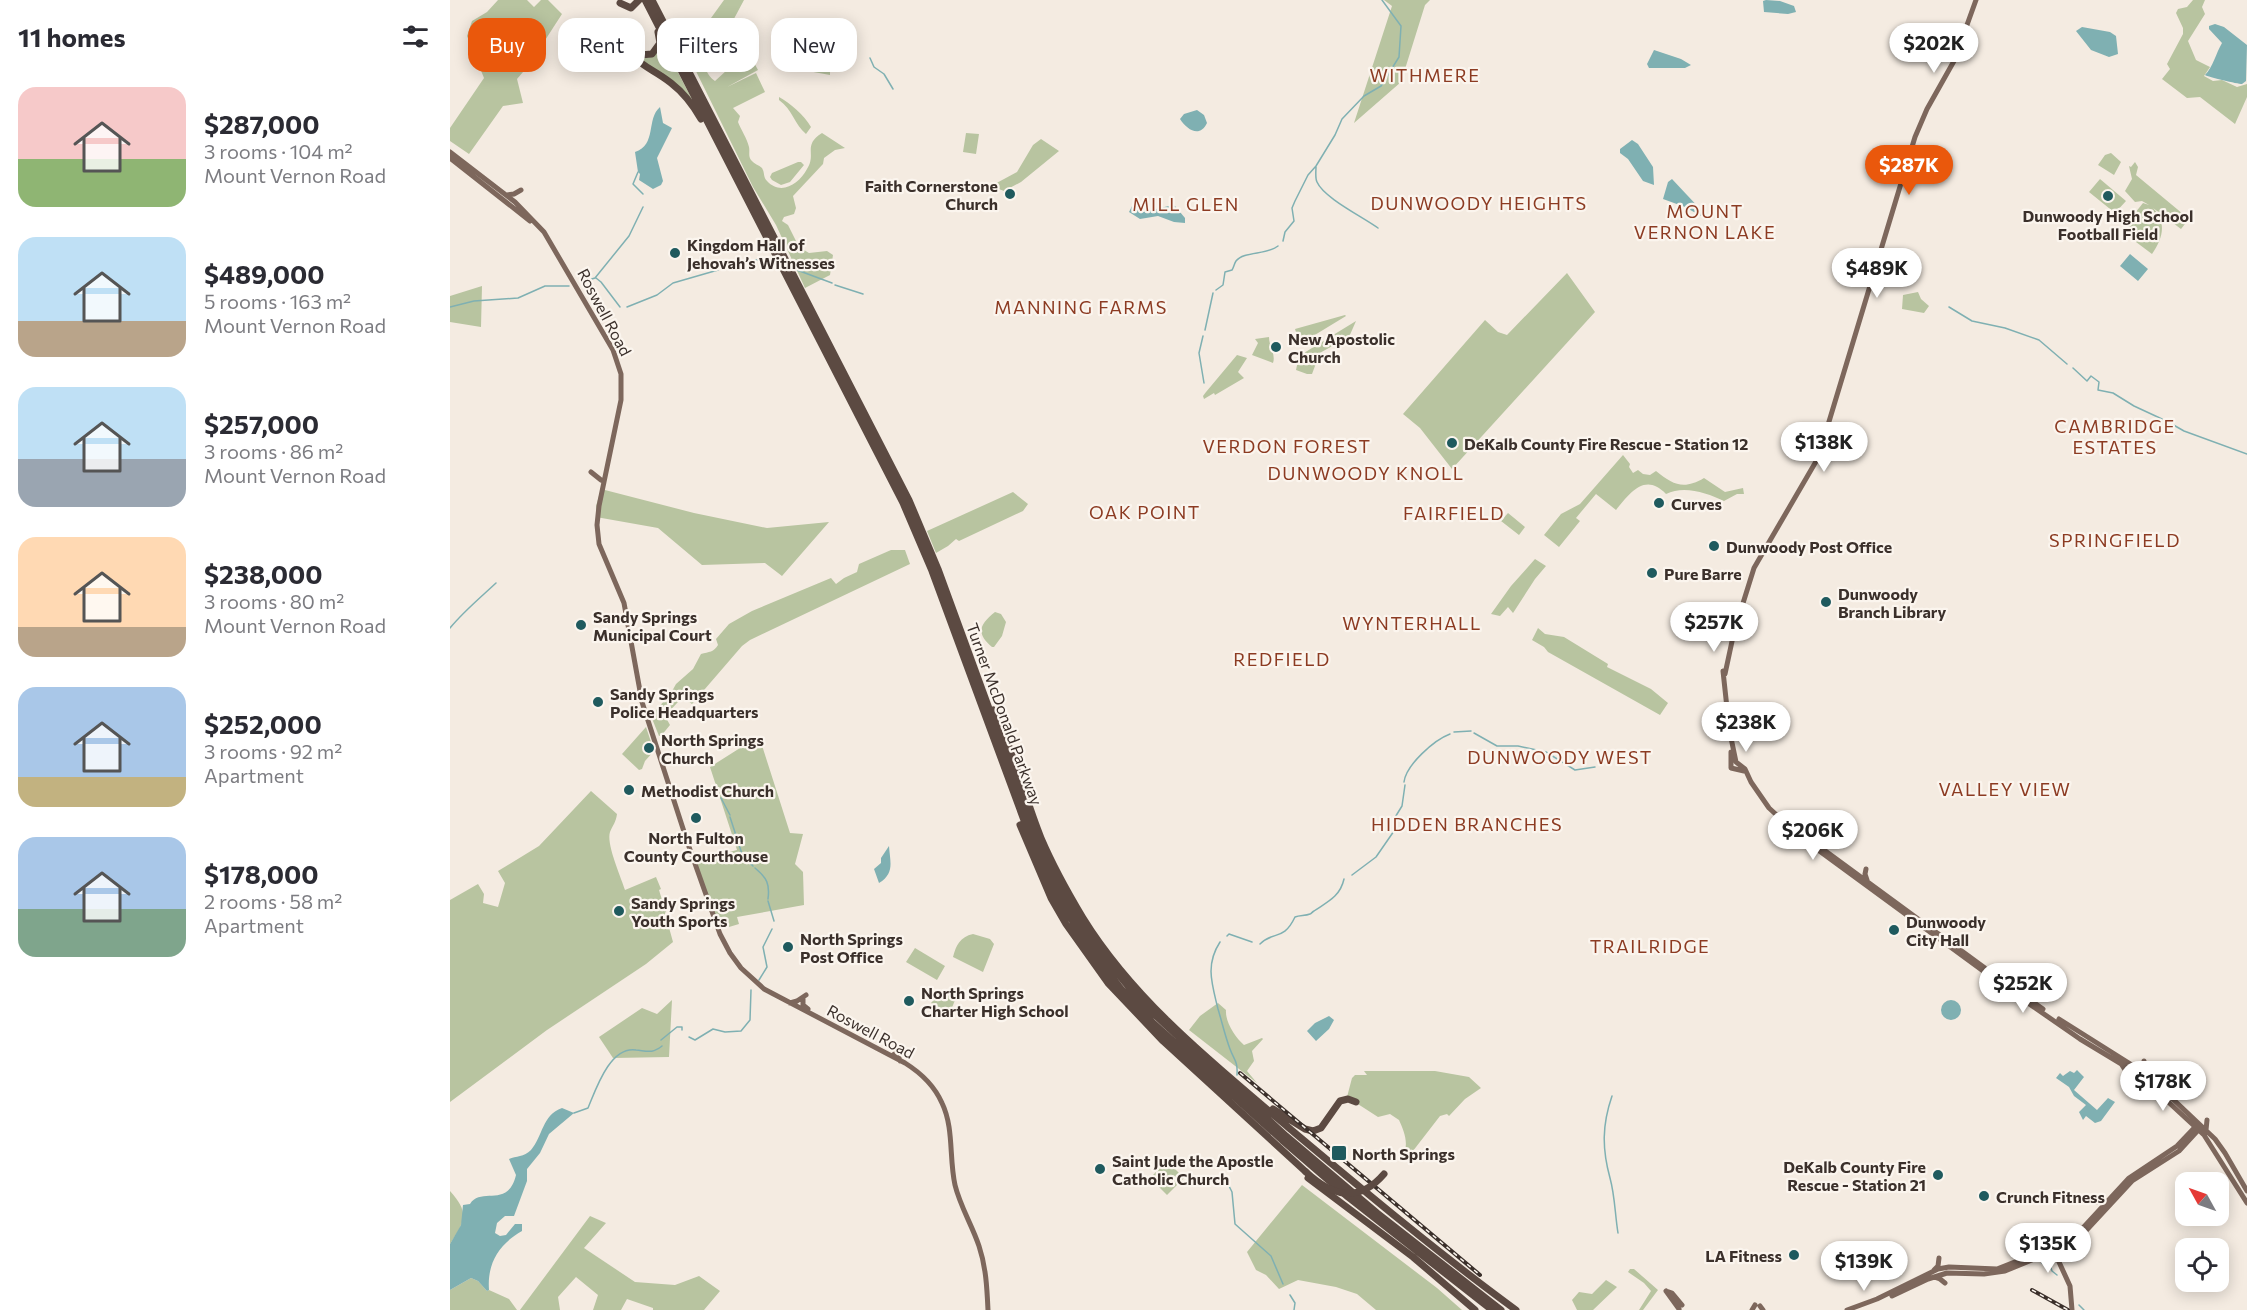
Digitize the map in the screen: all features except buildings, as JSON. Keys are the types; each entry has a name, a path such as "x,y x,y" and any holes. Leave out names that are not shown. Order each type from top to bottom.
{"highway":[{"name":"Turner McDonald Parkway","path":"642,0 746,197 909,516 932,571 1035,850 1062,905 1100,962 1136,1006 1348,1197 1487,1309"},
{"path":"620,3 630,8 642,0 660,36 657,50 649,56 637,54 625,31 628,48 636,60 676,87 692,105 746,197"},
{"name":"Turner McDonald Parkway","path":"652,0 902,487 938,569 1032,827 1051,871 1079,921 1118,976 1178,1038 1314,1161 1390,1224 1502,1310"},
{"path":"985,699 999,722 1049,855 1085,921 1130,981 1159,1013 1202,1052 1365,1192 1516,1310"},
{"path":"1010,784 1014,808 1025,840 1051,898 1066,924 1132,1011 1323,1187 1339,1193 1351,1194 1363,1191 1375,1184 1384,1174"},
{"path":"1202,1052 1313,1139"},
{"path":"1179,1055 1233,1110 1311,1180 1413,1257 1475,1310"},
{"path":"1274,1110 1305,1129 1313,1131 1321,1128 1340,1101 1348,1099 1356,1102"},
{"path":"1460,1295 1487,1309"}],"main road":[{"path":"1746,774 1741,770 1731,768 1725,674 1734,632 1758,558 1802,489 1818,458 1916,137 1924,115 1954,61 1976,0"},
{"name":"Roswell Road","path":"450,154 507,195 530,216 548,239 606,337 620,369 621,400 597,515 599,544 624,603 639,690 718,929 730,953 754,981 790,1003 892,1056 897,1052 900,1060 926,1079 940,1098 945,1112 956,1189 982,1256 988,1310"},
{"name":"Roswell Road","path":"450,154 515,207 548,239"},
{"path":"507,195 521,190"},
{"path":"591,472 601,480"},
{"name":"Roswell Road","path":"605,473 601,480 594,517 595,541 628,627"},
{"path":"1730,733 1735,761 1745,769 1768,808 1801,836 1917,923 2080,1039 2145,1077"},
{"path":"1801,836 1805,836 1851,869 2005,985 2145,1077 2223,1149 2247,1191"},
{"path":"1851,869 1864,868 1867,881"},
{"path":"1917,923 1918,932"},
{"path":"2003,974 2005,985"},
{"path":"1992,990 2005,985"},
{"path":"790,1003 804,997 803,1005 813,1015"},
{"path":"2103,1048 2129,1061 2142,1060 2145,1077"},
{"path":"2114,1058 2124,1068 2128,1078 2145,1077"},
{"path":"1860,1310 1932,1277 1958,1273 1984,1274 2005,1271 2077,1239 2129,1183 2162,1159 2206,1119 2199,1126 2192,1133"},
{"path":"2199,1126 2247,1203"},
{"path":"1847,1310 1877,1299 1934,1270 1953,1267 1997,1269 2051,1250 2074,1236 2132,1175 2162,1159"},
{"path":"2094,1216 2094,1203 2106,1202"},
{"path":"2051,1250 2069,1289 2070,1310"},
{"path":"1934,1270 1941,1260 1953,1267"},
{"path":"1932,1277 1947,1282 1958,1273"}],"green space":[{"path":"498,0 527,0 534,7 541,0 548,0 562,14 546,39 546,18 477,18 487,12"},
{"path":"724,0 744,0 734,18 711,18"},
{"path":"1384,0 1430,0 1425,5 1401,82 1354,123 1392,6"},
{"path":"2193,0 2205,0 2202,7 2205,14 2188,41 2196,60 2210,67 2204,76 2213,81 2222,80 2237,87 2247,84 2247,97 2235,124 2200,97 2187,98 2162,79 2170,69 2167,64 2183,34 2183,28 2176,13 2178,9 2187,7"},
{"path":"657,52 657,72 678,72 695,105 645,64 645,58"},
{"path":"482,72 523,72 517,79 523,103 503,106 469,154 450,141 450,128 484,78"},
{"path":"696,72 707,72 715,81 725,72 754,72 727,87 756,73 765,92 733,108 740,116 738,122 748,144 750,158 762,168 765,178 772,185 784,188 795,183 804,174 810,163 811,146 822,133 845,148 835,150 824,158 823,164 793,196 796,208 794,214 784,217 782,221 788,225 799,247 809,253 827,251 833,255 830,275 805,288 776,225 753,187"},
{"path":"814,72 830,72 830,75"},
{"path":"779,97 797,110 811,127 806,134 779,100"},
{"path":"966,133 979,134 976,154 963,152"},
{"path":"1041,139 1059,151 1021,182 1004,191 991,186 1017,172 1033,145"},
{"path":"2111,153 2121,162 2114,175 2098,165 2105,155"},
{"path":"798,162 804,165 790,182 781,185 770,177 772,173"},
{"path":"2135,162 2138,167 2136,175 2189,219 2181,229 2153,208 2160,219 2162,230 2159,242 2152,254 2124,233 2123,228 2143,203 2149,205 2142,201 2135,202 2125,191 2132,179 2129,166 2131,167"},
{"name":"Dunwoody High School Football Field","path":"2100,179 2126,201 2115,213 2089,192"},
{"path":"1567,273 1595,312 1452,469 1420,428 1403,414 1485,320 1498,332 1507,335"},
{"path":"482,286 481,327 450,322 450,296"},
{"path":"1918,292 1921,299 1929,306 1924,313 1902,309 1903,295"},
{"path":"1346,316 1300,344 1295,329"},
{"path":"1356,321 1349,337 1316,355 1318,358 1312,374 1296,370 1299,356"},
{"path":"1269,337 1274,357 1273,363 1252,355 1258,343 1255,339"},
{"path":"1237,355 1247,358 1238,372 1244,378 1204,399 1206,392"},
{"path":"1623,455 1633,473 1638,470 1650,475 1656,471 1673,483 1685,485 1704,478 1725,492 1743,488 1744,494 1737,494 1724,501 1688,490 1666,494 1651,485 1645,485 1632,492 1616,510 1596,494 1576,518 1580,521 1559,547 1544,535 1561,514 1580,504"},
{"path":"601,489 694,513 767,528 829,522 782,576 765,563 702,565 658,528 596,517 596,506"},
{"path":"1013,492 1028,504 1023,511 959,541 956,539 936,553 927,531"},
{"path":"1508,513 1525,527 1519,535 1501,521"},
{"path":"891,550 905,550 910,564 750,640 742,646 692,704 688,701 696,692 690,689 665,716 670,725 659,736 651,716 676,684 693,669 701,654 711,651 718,645 716,639 729,624 752,611 831,578 836,584 857,572 859,564"},
{"path":"1535,559 1546,566 1513,613 1508,607 1500,616 1491,614 1511,586"},
{"path":"995,612 1001,614 1006,622 1002,636 992,647 983,637 982,629"},
{"path":"1538,628 1545,634 1564,637 1608,664 1607,667 1651,689 1668,703 1660,715 1548,652 1532,640"},
{"path":"646,727 654,751 639,770 622,754"},
{"path":"759,736 790,833 803,834 795,864 803,872 804,905 737,917 739,924 729,927 727,919 713,921 695,861 737,850 710,767"},
{"path":"591,791 617,814 609,837 625,890 656,877 661,889 659,890 662,900 669,907 665,913 673,942 646,964 547,1030 450,1102 450,900 478,884 484,894 483,903 498,907 505,883 498,871 539,846"},
{"path":"973,934 990,939 994,944 983,972 953,957 959,942"},
{"path":"915,948 945,966 937,980 906,962"},
{"path":"949,990 958,993 951,1010 947,1012 931,1003 941,992"},
{"path":"672,1000 669,1057 613,1058 599,1037 642,1008 657,1014"},
{"path":"1218,1003 1226,1010 1231,1029 1244,1045 1263,1039 1252,1051 1254,1061 1247,1071 1257,1083 1189,1030 1200,1016"},
{"path":"1364,1071 1435,1071 1469,1077 1481,1088 1465,1099 1449,1116 1447,1114 1440,1116 1406,1160 1402,1157 1406,1143 1399,1120 1390,1114 1378,1117 1347,1097 1352,1078 1355,1075 1367,1075"},
{"path":"1167,1161 1184,1178 1167,1195 1150,1178"},
{"path":"1302,1185 1437,1288 1462,1310 1376,1310 1357,1294 1336,1287 1298,1280 1279,1289 1266,1275 1256,1270 1247,1252"},
{"path":"450,1191 461,1205 463,1217 450,1244"},
{"path":"590,1216 606,1223 584,1248 635,1282 675,1285 699,1276 720,1291 704,1310 653,1310 653,1308 627,1299 621,1310 593,1310 598,1295 576,1277 558,1297 560,1310 520,1310"},
{"path":"1634,1269 1658,1290 1643,1310 1639,1310 1651,1291 1628,1272"},
{"path":"471,1278 478,1281 487,1291 509,1299 517,1310 450,1310 450,1290"},
{"path":"1606,1280 1617,1287 1593,1310 1577,1310 1572,1300 1579,1292 1592,1294"}],"water":[{"path":"1763,1 1780,1 1794,6 1796,12 1788,14 1764,12"},
{"path":"2215,24 2224,27 2247,45 2246,81 2242,84 2205,75 2222,43 2209,29 2209,26"},
{"path":"2082,27 2110,32 2116,36 2118,54 2109,57 2091,50 2076,31"},
{"path":"1654,50 1681,59 1691,65 1685,68 1649,68 1647,64"},
{"path":"660,107 663,123 672,128 657,158 663,181 661,185 653,189 639,180 640,174 635,152 646,144 653,118"},
{"path":"1197,110 1204,115 1207,123 1201,130 1194,131 1180,119 1184,114"},
{"path":"1632,140 1638,144 1653,167 1654,185 1643,181 1628,159 1620,153 1620,149"},
{"path":"1672,179 1702,211 1701,216 1663,199 1668,182"},
{"path":"1173,205 1185,218 1185,223 1158,216 1140,219 1129,212 1132,206 1143,212"},
{"path":"2130,254 2148,269 2138,281 2120,266"},
{"path":"889,846 889,871 879,883 874,869 881,863 881,858"},
{"path":"1951,1000 1958,1003 1961,1010 1958,1017 1951,1020 1944,1017 1941,1010 1944,1003"},
{"path":"1329,1016 1334,1020 1329,1029 1316,1041 1307,1031 1315,1023"},
{"path":"2077,1070 2084,1077 2074,1090 2097,1110 2108,1098 2115,1102 2101,1121 2095,1123 2086,1116 2083,1120 2079,1112 2086,1105 2074,1096 2069,1087 2056,1078 2060,1073 2063,1076 2070,1071 2074,1073"},
{"path":"562,1108 574,1113 549,1134 540,1153 527,1169 527,1181 514,1216 505,1216 497,1223 495,1233 500,1236 506,1235 515,1224 522,1224 522,1231 507,1242 496,1255 490,1271 489,1290 487,1291 478,1281 471,1278 450,1290 450,1244 461,1225 463,1205 470,1204 481,1197 507,1191 516,1175 509,1159 531,1150 550,1116"}],"waterway":[{"path":"1283,241 1285,232 1294,221 1292,208 1295,201 1308,175 1335,135 1342,119 1364,96 1381,86 1399,57 1401,26 1382,0"},
{"path":"870,58 874,67 884,74 893,89"},
{"path":"1316,167 1317,182 1327,194 1378,228"},
{"path":"638,172 633,184 643,194"},
{"path":"582,282 595,278 629,236 643,207"},
{"path":"1216,290 1223,285 1225,272 1232,270 1240,258 1278,246"},
{"path":"724,267 747,260 768,260"},
{"path":"627,307 657,295 673,283 718,270"},
{"path":"797,270 832,283"},
{"path":"596,278 620,307"},
{"path":"835,285 863,294"},
{"path":"450,307 474,301 518,298 545,286 569,286"},
{"path":"1205,330 1213,293"},
{"path":"1949,307 1972,321 2005,328 2039,340 2067,364"},
{"path":"1203,336 1199,353 1204,383"},
{"path":"2073,368 2087,381 2091,376 2099,382 2098,390 2113,393 2162,419"},
{"path":"2170,423 2184,431 2247,454"},
{"path":"450,628 496,583"},
{"path":"1454,732 1471,731"},
{"path":"1474,733 1497,746 1518,746 1546,752 1575,770 1595,767"},
{"path":"1404,782 1415,761 1436,742 1450,734"},
{"path":"1394,819 1402,806 1405,785"},
{"path":"721,798 730,815"},
{"path":"730,817 743,857 753,866"},
{"path":"1352,875 1376,857 1394,831"},
{"path":"755,868 767,882 768,899"},
{"path":"1260,944 1286,930 1295,917 1310,914 1328,902 1336,895 1344,879"},
{"path":"768,901 774,921"},
{"path":"759,980 767,967 763,947 772,929"},
{"path":"1227,936 1229,934 1252,942"},
{"path":"1220,942 1215,950 1211,967 1212,983 1225,1034 1236,1064 1237,1075"},
{"path":"689,1037 695,1040 713,1029 725,1032 741,1031 750,1020 751,990"},
{"path":"661,1040 677,1027 682,1027 682,1030"},
{"path":"574,1113 588,1108 605,1070 619,1055 627,1051 652,1051 662,1046"},
{"path":"1612,1096 1606,1117 1604,1147 1618,1233"},
{"path":"1227,1182 1232,1192 1235,1224 1271,1256 1283,1284"},
{"path":"2042,1263 2057,1275"},
{"path":"1290,1295 1295,1303 1294,1310"},
{"path":"2079,1305 2084,1310"}],"railway":[{"path":"1240,1073 1480,1275"},
{"path":"2032,1290 2068,1310"}],"place":[{"name":"Faith Cornerstone Church","path":"1010,194"},
{"name":"Dunwoody High School Football Field","path":"2108,196"},
{"name":"Kingdom Hall of Jehovah’s Witnesses","path":"675,253"},
{"name":"New Apostolic Church","path":"1276,347"},
{"name":"DeKalb County Fire Rescue - Station 12","path":"1452,443"},
{"name":"Curves","path":"1659,503"},
{"name":"Dunwoody Post Office","path":"1714,546"},
{"name":"Pure Barre","path":"1652,573"},
{"name":"Dunwoody Branch Library","path":"1826,602"},
{"name":"Sandy Springs Municipal Court","path":"581,625"},
{"name":"Sandy Springs Police Headquarters","path":"598,702"},
{"name":"North Springs Church","path":"649,748"},
{"name":"Methodist Church","path":"629,790"},
{"name":"North Fulton County Courthouse","path":"696,818"},
{"name":"Sandy Springs Youth Sports","path":"619,911"},
{"name":"Dunwoody City Hall","path":"1894,930"},
{"name":"North Springs Post Office","path":"788,947"},
{"name":"North Springs Charter High School","path":"909,1001"},
{"name":"North Springs","path":"1339,1153"},
{"name":"Saint Jude the Apostle Catholic Church","path":"1100,1169"},
{"name":"DeKalb County Fire Rescue - Station 21","path":"1938,1175"},
{"name":"Crunch Fitness","path":"1984,1196"},
{"name":"LA Fitness","path":"1794,1255"}],"district":[{"name":"WITHMERE","path":"1425,75"},
{"name":"DUNWOODY HEIGHTS","path":"1479,203"},
{"name":"MILL GLEN","path":"1186,204"},
{"name":"MOUNT VERNON LAKE","path":"1705,221"},
{"name":"MANNING FARMS","path":"1081,307"},
{"name":"CAMBRIDGE ESTATES","path":"2115,436"},
{"name":"VERDON FOREST","path":"1287,446"},
{"name":"DUNWOODY KNOLL","path":"1366,473"},
{"name":"OAK POINT","path":"1145,512"},
{"name":"FAIRFIELD","path":"1454,513"},
{"name":"SPRINGFIELD","path":"2115,540"},
{"name":"WYNTERHALL","path":"1412,623"},
{"name":"REDFIELD","path":"1282,659"},
{"name":"DUNWOODY WEST","path":"1560,757"},
{"name":"VALLEY VIEW","path":"2005,789"},
{"name":"HIDDEN BRANCHES","path":"1467,824"},
{"name":"TRAILRIDGE","path":"1650,946"}]}
